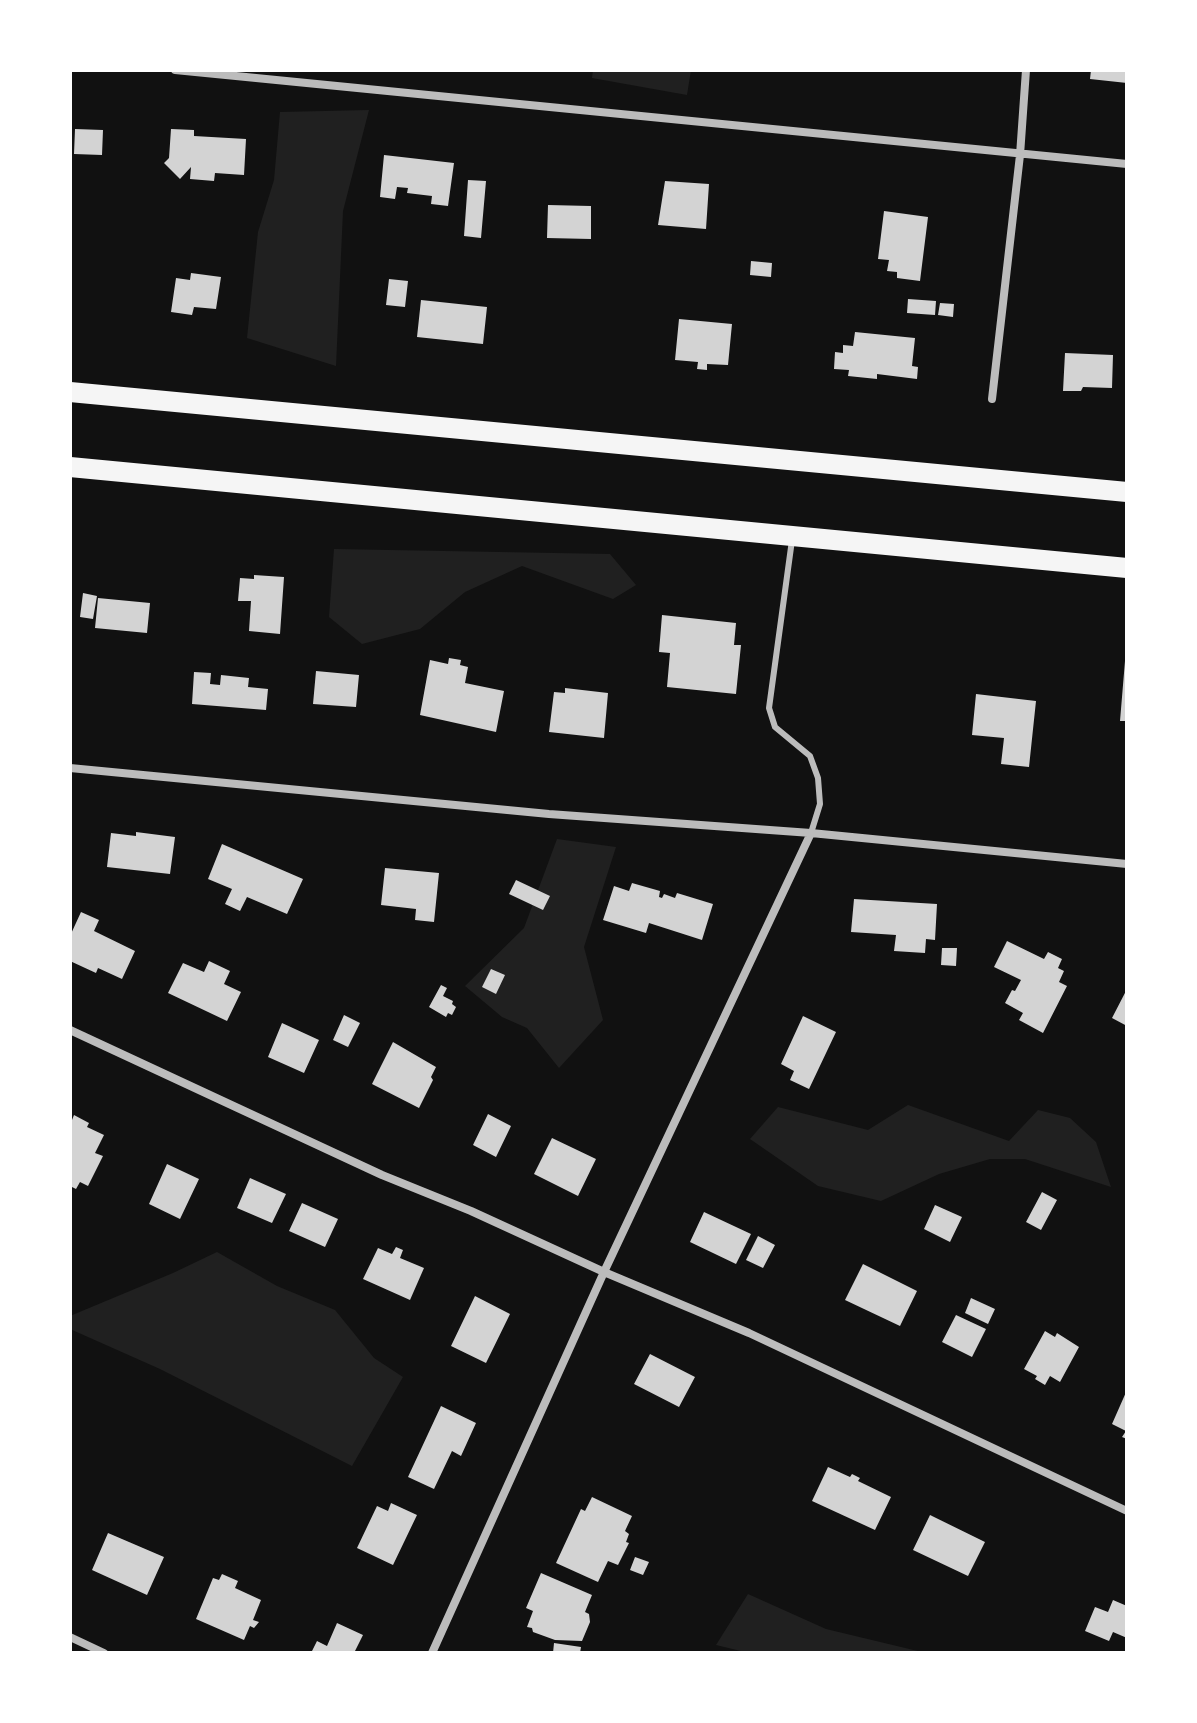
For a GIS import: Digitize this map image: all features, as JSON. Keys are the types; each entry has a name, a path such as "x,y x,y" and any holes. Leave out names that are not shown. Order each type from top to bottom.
{"highway":[{"path":"70,392 1127,492"},
{"path":"70,467 1127,568"}],"street":[{"path":"175,70 1127,164"},
{"path":"992,399 1020,155 1026,70"},
{"path":"70,768 549,814 811,833 1127,864"},
{"path":"432,1653 604,1272 811,833"},
{"path":"70,1030 382,1175 749,1333 1127,1511"},
{"path":"70,1637 104,1653"}],"lane":[{"path":"793,534 769,708 775,727 810,756 818,778 820,804 811,833"}],"shaded area":[{"path":"593,70 691,70 687,95 592,78"},
{"path":"369,110 343,211 336,366 247,338 258,232 274,180 280,112"},
{"path":"334,549 610,554 636,585 613,599 522,566 465,592 420,629 362,644 329,617"},
{"path":"557,839 616,847 584,947 603,1020 559,1068 527,1028 502,1017 465,986 524,928"},
{"path":"908,1105 1009,1141 1038,1110 1070,1118 1096,1142 1111,1187 1025,1159 990,1159 939,1174 881,1201 818,1186 750,1139 778,1107 868,1130"},
{"path":"217,1252 277,1286 335,1310 374,1358 403,1377 352,1466 160,1369 70,1329 70,1316"},
{"path":"748,1594 826,1629 926,1653 749,1653 716,1645"}],"building":[{"path":"1091,70 1127,70 1127,83 1090,79"},
{"path":"75,129 103,130 102,155 74,154"},
{"path":"171,129 194,130 194,136 246,139 244,175 215,173 214,181 190,179 191,167 180,179 164,163 169,158"},
{"path":"384,155 454,163 448,206 431,204 432,196 407,193 408,188 397,187 395,199 380,197"},
{"path":"468,180 486,181 481,238 464,236"},
{"path":"665,181 709,184 706,229 658,225"},
{"path":"548,205 591,206 591,239 547,238"},
{"path":"884,211 928,217 920,281 897,278 897,272 887,271 889,260 878,259"},
{"path":"751,261 772,263 771,277 750,275"},
{"path":"191,273 221,277 216,309 194,307 192,315 171,312 176,278 190,280"},
{"path":"389,279 408,281 405,307 386,305"},
{"path":"908,299 936,301 935,315 907,313"},
{"path":"421,300 487,307 483,344 417,337"},
{"path":"940,303 954,304 953,317 938,315"},
{"path":"679,319 732,324 728,365 707,364 707,370 697,369 698,362 675,360"},
{"path":"855,332 915,338 912,366 918,367 917,379 877,374 877,379 848,376 849,370 834,369 835,352 843,353 843,345 853,346"},
{"path":"1065,353 1113,355 1112,388 1083,387 1081,391 1063,391"},
{"path":"254,575 284,577 280,634 249,631 251,601 238,601 240,578 254,579"},
{"path":"83,593 97,596 93,619 80,617"},
{"path":"98,598 150,603 147,633 95,628"},
{"path":"662,615 736,623 734,645 741,645 736,694 667,687 670,653 659,652"},
{"path":"449,658 461,660 460,665 468,667 465,683 504,691 496,732 420,715 430,660 448,664"},
{"path":"1125,661 1127,721 1120,721"},
{"path":"316,671 359,675 356,707 313,704"},
{"path":"194,672 211,673 210,684 220,685 221,675 249,678 248,687 268,689 266,710 192,704"},
{"path":"565,688 608,693 604,738 549,732 554,692 565,693"},
{"path":"976,694 1036,701 1029,767 1001,764 1004,738 972,735"},
{"path":"136,832 175,837 170,874 107,867 111,833 136,836"},
{"path":"222,844 303,879 287,914 247,897 240,911 225,904 232,889 208,879"},
{"path":"385,868 439,873 434,922 415,920 416,909 381,905"},
{"path":"516,880 550,896 543,910 509,894"},
{"path":"632,883 660,891 659,897 662,898 664,894 675,898 677,893 713,904 702,940 649,923 646,933 603,920 614,886 629,891"},
{"path":"854,899 937,904 935,940 926,939 925,953 894,951 896,935 851,932"},
{"path":"81,912 99,920 94,931 135,951 122,979 98,968 96,973 70,961 70,936"},
{"path":"1007,941 1044,959 1048,952 1062,959 1058,968 1064,971 1059,982 1067,986 1043,1033 1019,1020 1023,1013 1005,1003 1021,980 994,967"},
{"path":"942,948 957,948 956,966 941,965"},
{"path":"209,961 230,971 224,984 241,992 227,1021 168,993 183,963 204,972"},
{"path":"491,969 505,975 496,994 482,987"},
{"path":"441,985 447,988 443,996 453,1001 456,1007 452,1015 448,1013 446,1017 429,1007"},
{"path":"1127,989 1127,1026 1112,1018"},
{"path":"344,1015 360,1023 348,1047 333,1040"},
{"path":"803,1016 836,1032 809,1089 790,1080 794,1071 781,1064"},
{"path":"282,1023 319,1040 304,1073 268,1057"},
{"path":"393,1042 436,1067 419,1108 372,1084"},
{"path":"488,1114 511,1126 496,1157 473,1145"},
{"path":"74,1115 89,1123 87,1127 104,1135 95,1153 103,1156 88,1186 80,1182 76,1189 70,1186 70,1119"},
{"path":"552,1138 596,1159 578,1196 534,1174"},
{"path":"167,1164 199,1179 180,1219 149,1204"},
{"path":"250,1178 286,1194 272,1223 237,1208"},
{"path":"1042,1192 1057,1200 1041,1230 1026,1222"},
{"path":"302,1203 338,1219 325,1247 289,1231"},
{"path":"935,1205 962,1217 950,1242 924,1229"},
{"path":"704,1212 751,1234 736,1264 690,1242"},
{"path":"758,1236 775,1245 763,1268 746,1260"},
{"path":"396,1247 403,1250 400,1258 424,1268 410,1300 363,1279 378,1248 392,1254"},
{"path":"863,1264 917,1291 900,1326 845,1300"},
{"path":"475,1296 510,1314 486,1363 451,1346"},
{"path":"971,1298 995,1309 988,1324 965,1313"},
{"path":"956,1315 986,1329 972,1357 942,1342"},
{"path":"1045,1331 1055,1337 1057,1333 1079,1347 1060,1382 1050,1376 1045,1385 1024,1369"},
{"path":"650,1354 695,1377 679,1407 634,1384"},
{"path":"1127,1390 1127,1439 1122,1437 1126,1431 1112,1424"},
{"path":"441,1406 476,1423 461,1456 452,1451 434,1489 408,1477"},
{"path":"828,1467 850,1477 852,1474 860,1478 858,1481 891,1497 875,1530 812,1501"},
{"path":"592,1497 632,1516 625,1531 629,1534 626,1542 629,1543 618,1565 608,1561 598,1582 556,1563 581,1509 585,1511"},
{"path":"391,1503 417,1515 393,1565 357,1548 377,1506 388,1511"},
{"path":"930,1515 985,1542 968,1576 913,1550"},
{"path":"108,1533 164,1557 147,1595 92,1570"},
{"path":"635,1557 649,1562 643,1575 630,1570"},
{"path":"541,1573 592,1595 585,1612 589,1614 590,1622 582,1641 555,1640 527,1627 533,1611 526,1608"},
{"path":"222,1574 238,1581 235,1588 261,1600 253,1620 259,1622 254,1628 250,1626 244,1640 196,1619 213,1578 219,1580"},
{"path":"1113,1600 1127,1606 1127,1638 1113,1632 1109,1641 1085,1631 1095,1607 1108,1612"},
{"path":"337,1623 363,1635 354,1653 311,1653 317,1641 327,1646"},
{"path":"554,1643 581,1647 580,1653 553,1653"}]}
